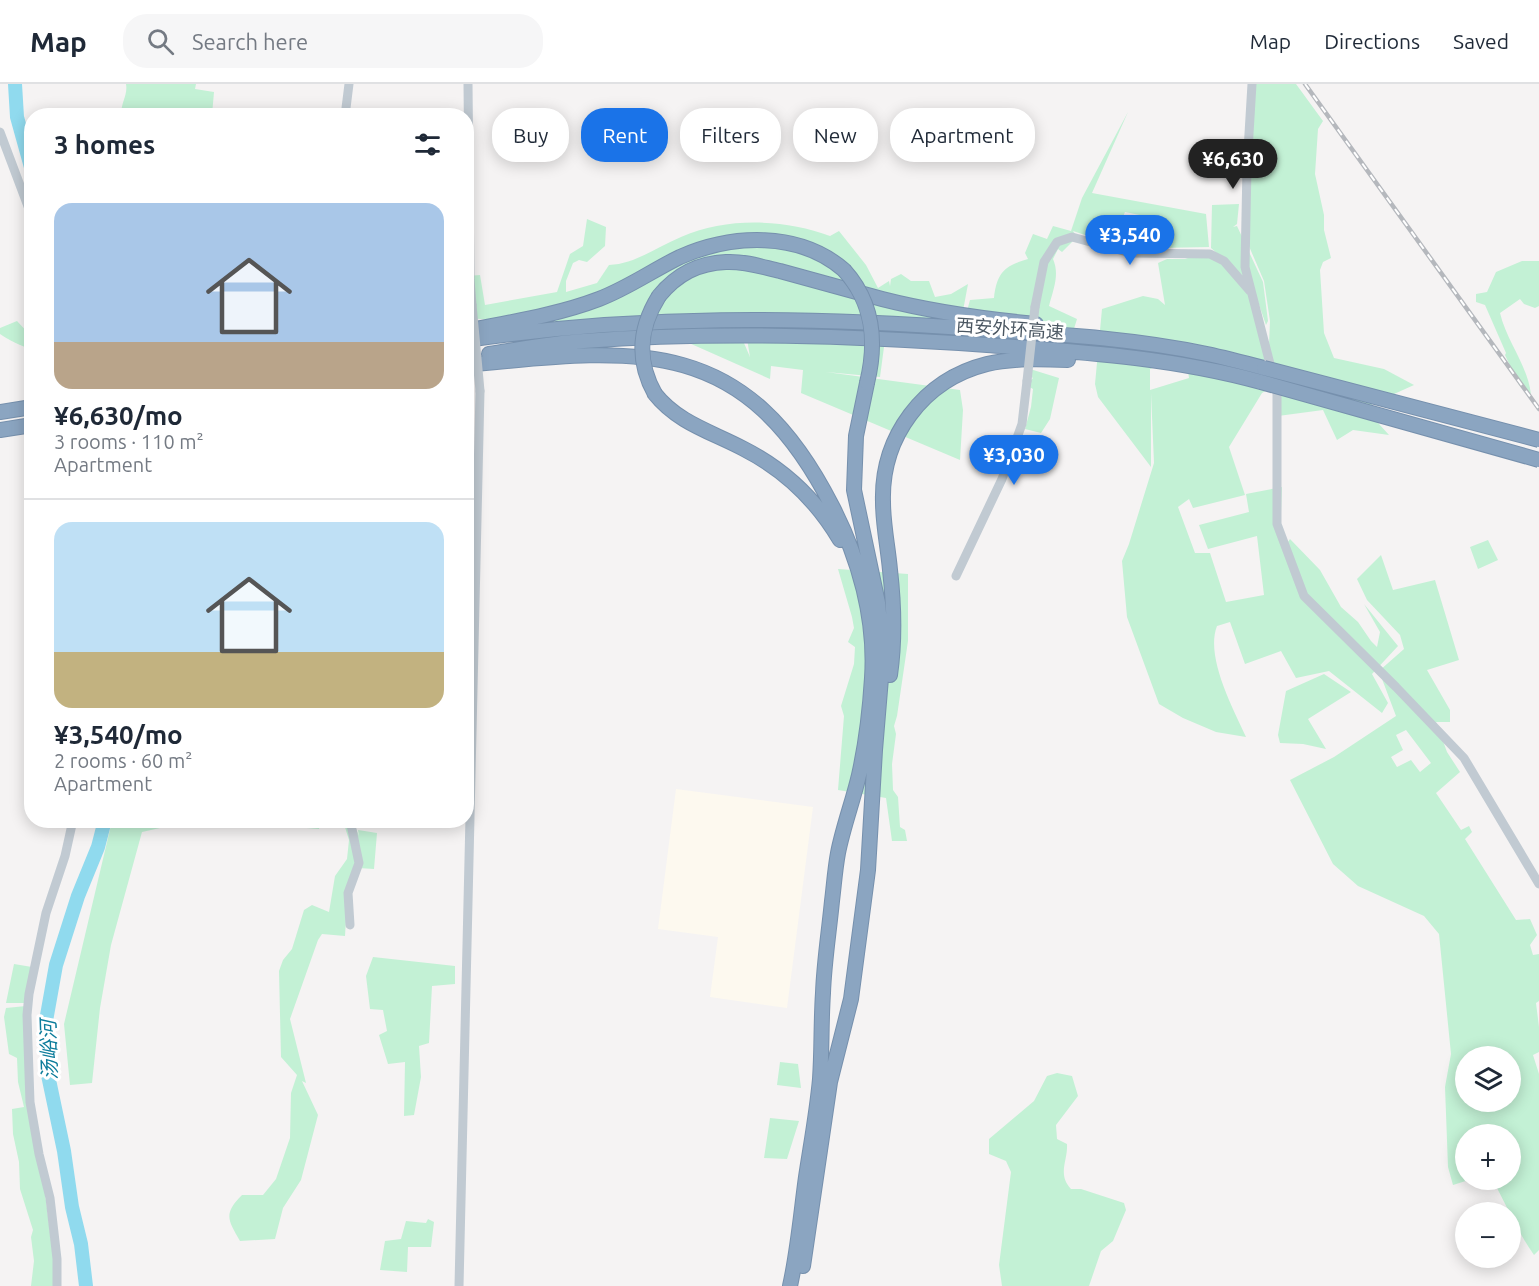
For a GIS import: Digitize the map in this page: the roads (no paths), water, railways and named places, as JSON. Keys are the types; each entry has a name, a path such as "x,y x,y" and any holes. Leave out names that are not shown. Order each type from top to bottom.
{"highway":[{"path":"474,330 549,314 597,300 688,254 727,243 750,240 790,243 824,256 844,270 860,290 871,321 872,356 856,436 854,477 856,505 875,587 882,636 882,675 868,870 851,999 830,1082 800,1286"},
{"path":"863,591 836,532 817,506 800,489 764,460 681,418 655,394 644,370 641,346 646,320 659,296 674,280 686,272 714,263 738,262 922,308 1117,334 1206,354"},
{"name":"西安外环高速","path":"474,339 632,322 734,320 889,322 1069,336 1206,354 1262,375 1539,460"},
{"name":"西安外环高速","path":"474,356 582,341 673,336 803,336 932,341 1121,355 1262,375 1539,440"},
{"path":"474,364 580,355 636,356 695,369 736,388 757,404 786,432 812,470 844,532 858,567 872,647 872,678 861,764 838,853 823,991 820,1080 790,1286"},
{"path":"875,750 893,648 893,603 882,501 884,478 887,459 894,441 913,411 930,393 951,378 974,368 998,362 1038,359 1075,360 1214,369"},
{"path":"5,411 24,408"},
{"path":"6,429 24,426"}],"street":[{"path":"346,108 349,84"},
{"path":"468,84 468,108"},
{"path":"1252,84 1247,167 1245,267 1277,391 1277,524 1304,596 1464,758 1539,884"},
{"path":"0,132 24,196"},
{"path":"956,576 1002,479 1022,424 1035,307 1044,262 1057,242 1072,237 1131,253 1210,254 1224,261 1252,293"},
{"path":"474,326 480,391 474,647"},
{"path":"57,1286 57,1259 50,1198 30,1102 27,1015 29,994 46,913 65,856 71,828"},
{"path":"350,925 348,893 359,863 352,828"},
{"path":"459,1286 470,828"}],"waterway":[{"name":"汤峪河","path":"15,84 17,117 24,142"},
{"name":"汤峪河","path":"86,1286 81,1244 48,1075 46,1021 56,965 103,828"}],"railway":[{"path":"1305,84 1539,409"}]}
